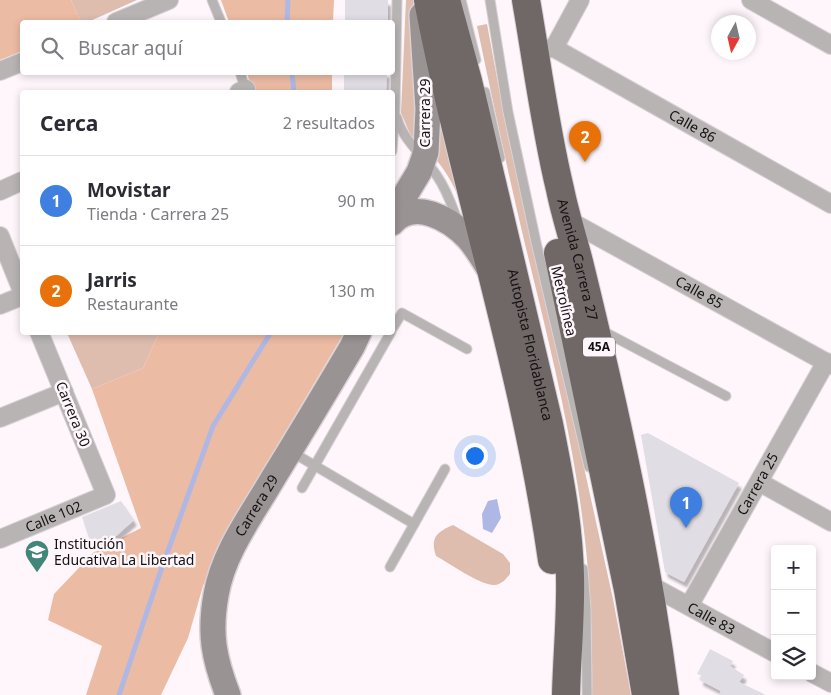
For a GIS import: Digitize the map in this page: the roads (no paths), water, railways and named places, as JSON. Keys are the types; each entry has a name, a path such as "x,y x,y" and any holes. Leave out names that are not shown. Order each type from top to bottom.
{"highway":[{"path":"428,0 438,50 493,276 542,497 566,661"},
{"name":"Autopista Floridablanca","path":"446,0 467,74 554,449 570,561 566,695"},
{"name":"45A","path":"507,0 628,590 646,695"},
{"name":"Avenida Carrera 27","path":"526,0 544,49 556,171 616,424 648,584 665,695"}],"street":[{"path":"121,20 170,0"},
{"name":"Carrera 29","path":"395,212 419,172 424,159 426,144 428,109 421,0"},
{"path":"544,49 580,0"},
{"path":"750,0 831,45"},
{"name":"Calle 86","path":"544,49 831,204"},
{"path":"0,71 20,63"},
{"path":"0,191 20,182"},
{"path":"395,220 404,213 413,211 442,218 467,238 493,276"},
{"name":"Calle 85","path":"568,220 829,364"},
{"path":"0,236 20,286"},
{"path":"0,306 20,297"},
{"name":"Carrera 30","path":"40,335 106,495"},
{"name":"Carrera 29","path":"228,695 214,654 213,637 216,596 220,578 235,542 358,335"},
{"name":"Carrera 25","path":"689,606 759,482 829,364"},
{"path":"0,418 64,392"},
{"path":"759,482 831,522"},
{"name":"Calle 102","path":"0,539 106,495"},
{"name":"Calle 83","path":"648,584 771,651"},
{"path":"816,675 831,683"}],"lane":[{"path":"212,0 220,20"},
{"path":"397,0 395,111 400,127 406,137 442,184 467,238"},
{"path":"461,0 479,72"},
{"name":"Metrolínea","path":"490,0 508,112 590,474"},
{"path":"241,75 244,90"},
{"path":"482,81 502,165"},
{"path":"395,324 402,313 467,349"},
{"path":"594,326 726,396"},
{"path":"302,488 389,335"},
{"path":"290,451 414,524"},
{"path":"390,567 445,469"},
{"path":"582,556 586,609 587,695"}],"water":[{"path":"497,499 501,518 492,533 483,529 482,514 488,501"}],"waterway":[{"path":"287,20 288,0"},
{"path":"292,75 294,90"},
{"path":"119,695 160,573 213,426 269,335"}],"place":[{"name":"Jarris","path":"585,162"},
{"name":"Movistar","path":"686,528"},
{"name":"Institución Educativa La Libertad","path":"37,573"}]}
